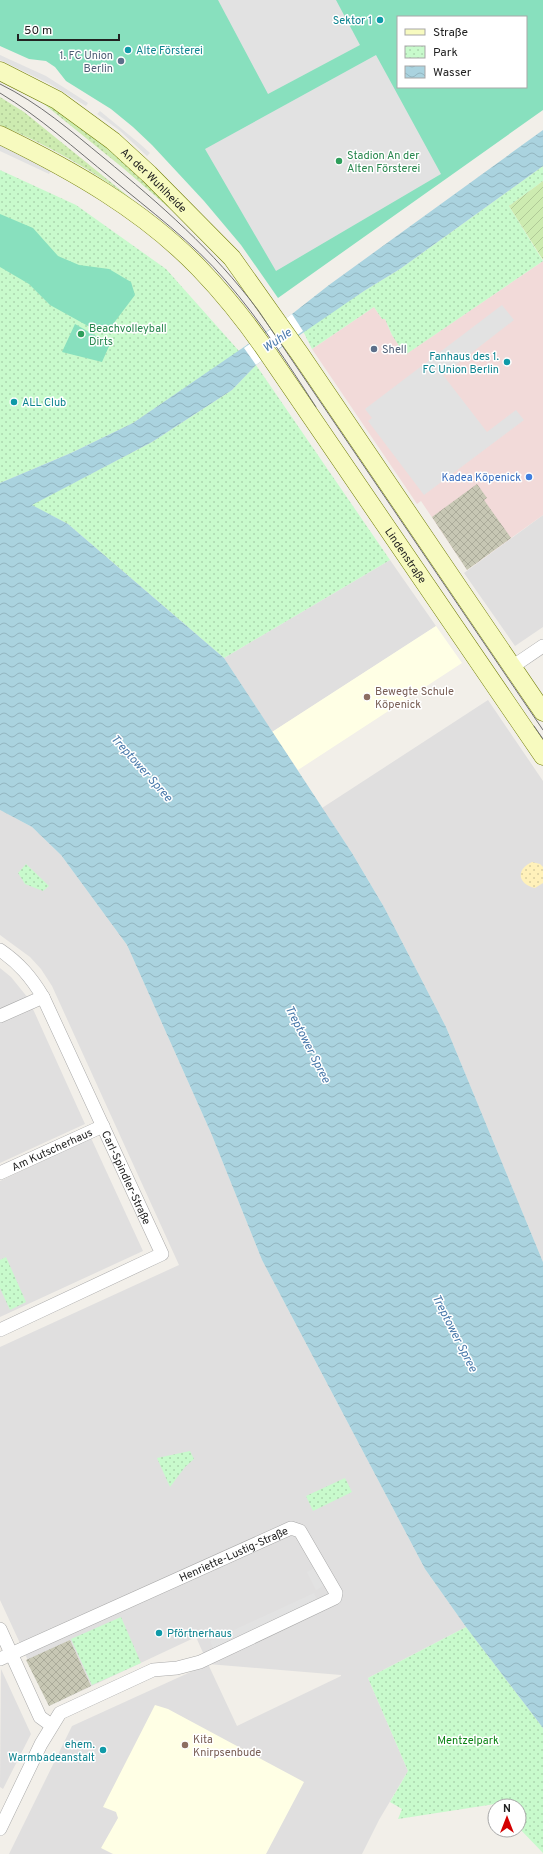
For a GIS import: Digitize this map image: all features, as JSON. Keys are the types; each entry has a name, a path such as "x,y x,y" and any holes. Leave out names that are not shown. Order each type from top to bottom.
{"main road":[{"name":"An der Wuhlheide","path":"0,71 38,89 85,119 113,141 141,166 232,258 290,340 512,667"},
{"name":"Lindenstraße","path":"0,135 75,174 123,204 166,238 198,267 221,292 258,338 543,756"},
{"path":"512,667 543,712"}],"street":[{"path":"512,667 543,646"},
{"name":"Carl-Spindler-Straße","path":"0,950 15,960 31,977 44,997 162,1254 0,1330"},
{"path":"0,1016 44,997"},
{"name":"Am Kutscherhaus","path":"0,1173 103,1126"},
{"name":"Henriette-Lustig-Straße","path":"6,1657 291,1528 300,1531 336,1594 335,1598 195,1664 153,1670 146,1673 60,1713 51,1725"},
{"path":"0,1629 6,1657 40,1717 51,1725 0,1829"}],"shaded area":[{"path":"218,0 336,0 360,45 268,94"},
{"path":"0,55 46,76 88,103 86,106 50,84 0,60"},
{"path":"376,55 441,174 276,271 205,149"},
{"path":"100,111 150,153 147,156 119,130 97,114"},
{"path":"0,143 52,169 49,174 0,151"},
{"path":"543,261 543,515 467,570 421,501 417,504 312,349 374,307 382,319 385,319 392,335 406,354"},
{"path":"502,305 514,320 443,375 487,432 516,410 524,420 424,495 368,421 372,418 365,409"},
{"path":"477,484 487,498 484,500 511,538 467,570 432,517"},
{"path":"543,515 543,627 515,646 464,573"},
{"path":"390,560 436,626 272,732 224,658"},
{"name":"Bewegte Schule Köpenick","path":"436,626 462,663 298,770 272,732"},
{"path":"488,700 543,781 543,1262 446,1027 384,907 352,853 322,808"},
{"path":"0,810 32,827 61,855 127,945 211,1133 262,1260 425,1569 466,1627 368,1678 408,1771 379,1820 362,1854 9,1854 72,1726 208,1664 196,1637 49,1706 0,1600 0,1347 179,1265 52,986 41,969 30,957 0,935","holes":["208,1664 341,1675 237,1726"]},
{"path":"0,968 11,977 28,998 85,1124 0,1163"},
{"path":"91,1138 143,1251 0,1317 0,1181"},
{"path":"316,1567 325,1585 316,1590 307,1572"},
{"path":"314,1593 318,1602 214,1650 210,1641"},
{"path":"70,1640 91,1686 49,1706 26,1660"},
{"path":"1,1669 31,1734 3,1789 0,1787"},
{"name":"Kita Knirpsenbude","path":"155,1705 168,1709 304,1782 266,1854 113,1854 101,1848 118,1818 116,1812 103,1807"}],"green space":[{"name":"Stadion An der Alten Försterei","path":"0,0 543,0 543,110 278,298 241,245 204,201 152,145 111,109 66,81 55,67 46,61 29,59 0,46"},
{"path":"0,78 45,101 131,163 232,270 189,225 123,168 44,104 0,81"},
{"path":"0,97 24,112 134,201 69,159 0,125"},
{"path":"543,166 543,181 509,206 543,261 405,355 392,335 385,319 382,319 374,307 312,349 303,331 400,269"},
{"path":"0,170 76,205 166,269 239,351 133,423 71,453 0,483"},
{"path":"543,181 543,260 509,206"},
{"path":"0,214 33,228 58,256 79,265 109,269 131,282 135,295 107,332 88,326 50,305 29,284 0,267"},
{"name":"Beachvolleyball Dirts","path":"75,324 110,344 102,362 62,352"},
{"path":"256,365 390,560 224,658 68,524 31,505 152,442 232,390"},
{"path":"26,864 49,886 43,891 25,884 18,873"},
{"path":"6,1257 26,1302 10,1310 0,1288 0,1260"},
{"path":"190,1451 194,1459 185,1467 170,1487 157,1458"},
{"path":"345,1478 352,1492 313,1511 306,1496"},
{"path":"121,1617 141,1663 92,1685 71,1639"},
{"name":"Mentzelpark","path":"466,1627 543,1728 543,1853 527,1836 527,1798 487,1798 487,1805 398,1819 402,1809 390,1802 408,1771 368,1678"}],"sand":[{"path":"532,862 540,864 543,867 543,883 535,888 525,883 521,876 523,868"}],"water":[{"path":"543,130 543,166 400,269 364,291 256,365 232,390 152,442 32,505 68,524 224,658 352,853 384,907 446,1027 543,1262 543,1728 466,1627 425,1569 262,1260 211,1133 127,945 61,855 32,827 0,810 0,483 71,453 133,423 292,314 329,285"}],"pier":[{"path":"292,314 303,331 256,365 244,348"}],"tram line":[{"path":"0,84 28,100 54,118 125,176 186,229 241,288 258,310 543,730"},
{"path":"0,93 29,112 57,134 171,227 200,253 226,281 250,311 273,342 316,407"},
{"path":"534,726 543,739"}],"place":[{"name":"Sektor 1","path":"380,20"},
{"name":"Alte Försterei","path":"128,50"},
{"name":"1. FC Union Berlin","path":"121,61"},
{"name":"Stadion An der Alten Försterei","path":"339,161"},
{"name":"Beachvolleyball Dirts","path":"81,334"},
{"name":"Shell","path":"374,349"},
{"name":"Fanhaus des 1. FC Union Berlin","path":"507,362"},
{"name":"ALL Club","path":"14,402"},
{"name":"Kadea Köpenick","path":"529,477"},
{"name":"Bewegte Schule Köpenick","path":"367,697"},
{"name":"Pförtnerhaus","path":"159,1633"},
{"name":"Kita Knirpsenbude","path":"185,1745"},
{"name":"ehem. Warmbadeanstalt","path":"103,1750"}],"water label":[{"name":"Wuhle","path":"277,340"},
{"name":"Treptower Spree","path":"142,768"},
{"name":"Treptower Spree","path":"308,1044"},
{"name":"Treptower Spree","path":"455,1333"}]}
